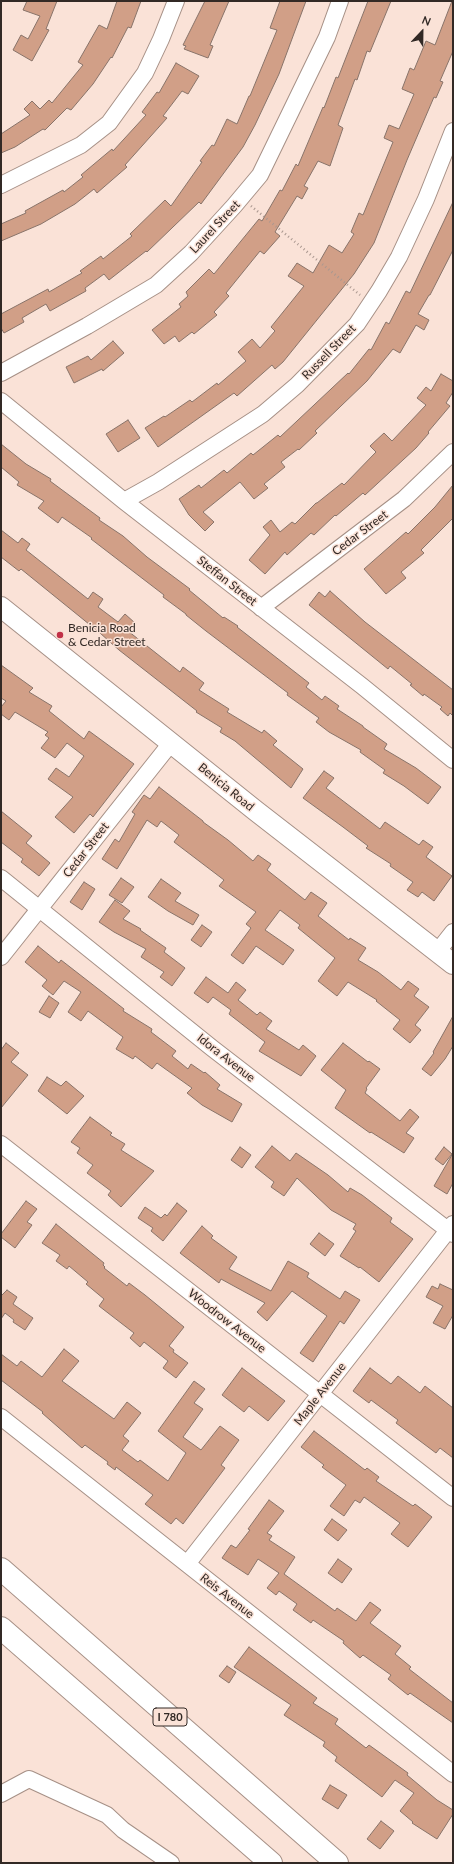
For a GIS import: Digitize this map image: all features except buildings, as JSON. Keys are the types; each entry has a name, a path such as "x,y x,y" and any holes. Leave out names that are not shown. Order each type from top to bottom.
{"highway":[{"name":"I 780","path":"2,1570 337,1863"},
{"path":"1,1628 271,1863"}],"main road":[{"name":"Benicia Road","path":"1,607 256,811 446,957"}],"street":[{"path":"1,185 81,145 109,124 145,73 161,39 176,1"},
{"name":"Laurel Street","path":"1,373 87,326 156,285 191,253 260,175 327,37 340,1"},
{"name":"Russell Street","path":"124,501 158,482 263,414 298,385 357,324 399,257 426,199 453,131"},
{"name":"Steffan Street","path":"1,401 124,501 362,686 453,760"},
{"name":"Cedar Street","path":"261,608 404,499 453,452"},
{"name":"Cedar Street","path":"1,957 171,743"},
{"name":"Idora Avenue","path":"1,878 212,1048 451,1230"},
{"path":"446,957 453,932"},
{"name":"Woodrow Avenue","path":"1,1144 453,1498"},
{"name":"Maple Avenue","path":"187,1564 320,1393 451,1230"},
{"name":"Reis Avenue","path":"1,1417 453,1774"},
{"path":"1,1794 13,1786 29,1779 107,1816 122,1830 171,1863"}],"path":[{"path":"241,198 370,304"}],"place":[{"name":"Benicia Road & Cedar Street","path":"60,635"}]}
